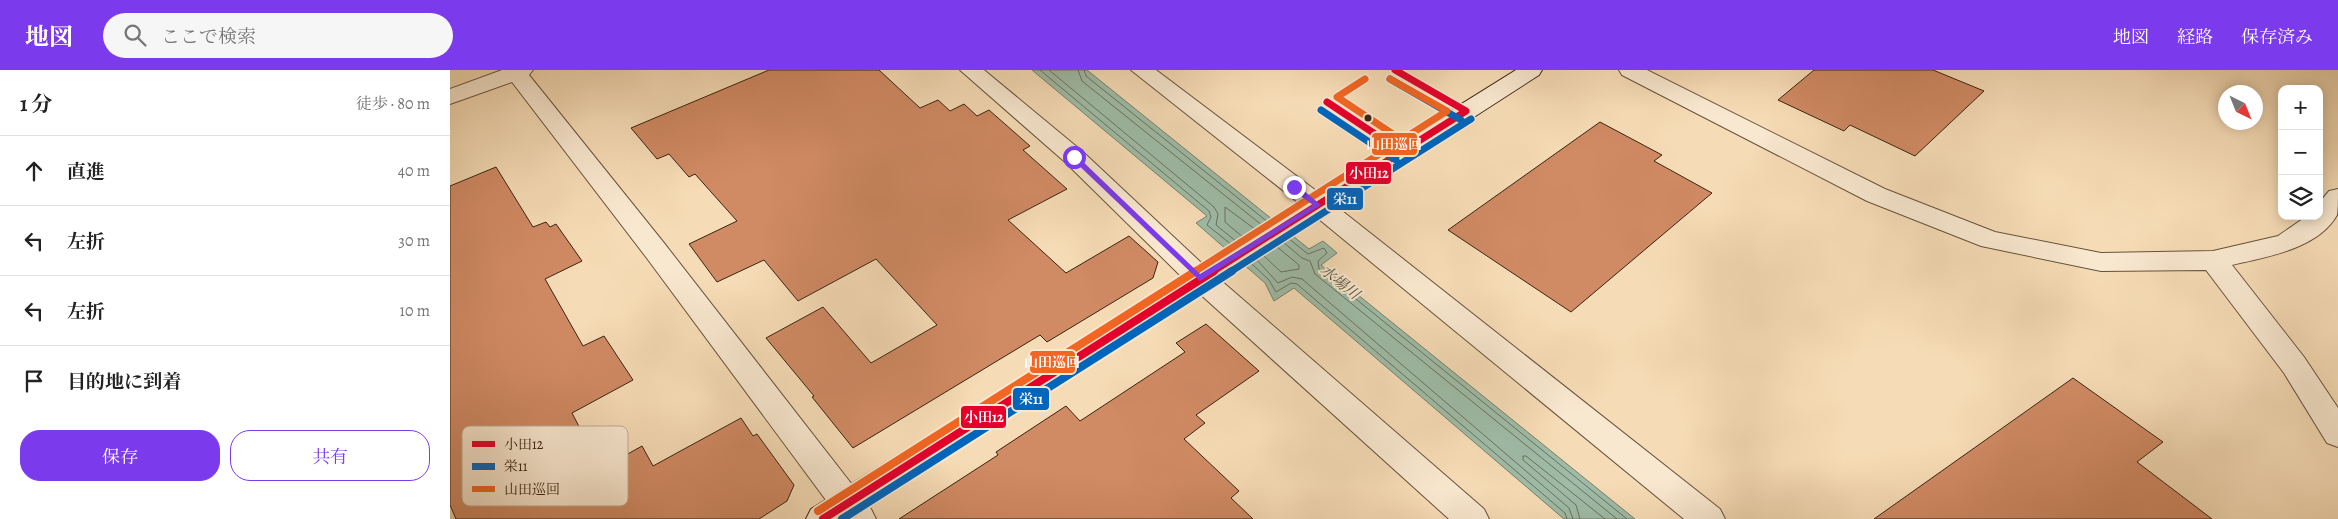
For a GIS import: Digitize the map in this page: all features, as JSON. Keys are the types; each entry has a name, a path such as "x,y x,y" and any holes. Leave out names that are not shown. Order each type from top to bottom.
{"street":[{"path":"971,70 1208,273 1472,519"},
{"path":"1142,70 1309,210 1708,519"},
{"path":"823,519 854,511 1208,273 1531,70"},
{"path":"1630,70 1876,195 1990,240 2101,262 2213,260 2286,243 2318,221 2338,197"},
{"path":"450,97 517,71 854,511"},
{"path":"2213,260 2294,365 2338,434"}],"water":[{"name":"水場川","path":"1032,70 1087,70 1309,249 1323,241 1337,253 1321,265 1635,519 1564,519 1294,288 1274,301 1265,283 1196,223 1207,216"}],"building":[{"path":"769,70 879,70 920,108 938,100 950,111 964,104 977,116 989,110 1030,146 1023,150 1067,189 1008,220 1066,273 1129,236 1158,262 1153,278 1047,342 1040,335 853,448 812,397 814,396 766,338 823,307 871,363 937,325 876,259 798,301 764,260 717,282 689,244 737,221 695,174 689,177 669,154 657,159 631,128"},
{"path":"1814,70 1933,70 1984,91 1915,156 1850,125 1844,131 1778,100"},
{"path":"1600,122 1662,155 1654,161 1712,193 1571,312 1448,230"},
{"path":"496,167 533,227 546,222 550,227 556,224 582,261 545,279 583,346 604,336 633,380 572,413 579,426 462,426 462,506 628,506 628,454 642,446 653,466 741,418 753,436 757,434 794,485 787,501 759,519 456,519 450,505 450,186"},
{"path":"1206,324 1259,371 1196,415 1205,423 1184,439 1239,491 1231,498 1253,519 899,519 998,455 996,452 1066,406 1080,421 1185,352 1176,343"},
{"path":"2073,378 2163,442 2137,462 2212,519 1874,519"}],"transit line":[{"name":"小田12","path":"1395,70 1466,111"},
{"name":"山田巡回","path":"1365,79 1337,97 1408,144"},
{"name":"栄11","path":"1390,79 1461,120"},
{"name":"山田巡回","path":"818,511 1447,111 1390,79"},
{"name":"小田12","path":"1327,102 1402,152"},
{"name":"栄11","path":"1321,110 1396,160"},
{"name":"小田12","path":"823,519 1466,111"},
{"name":"栄11","path":"842,519 1471,119"}],"route":[{"path":"1074,157 1200,278 1318,205 1294,187"}]}
